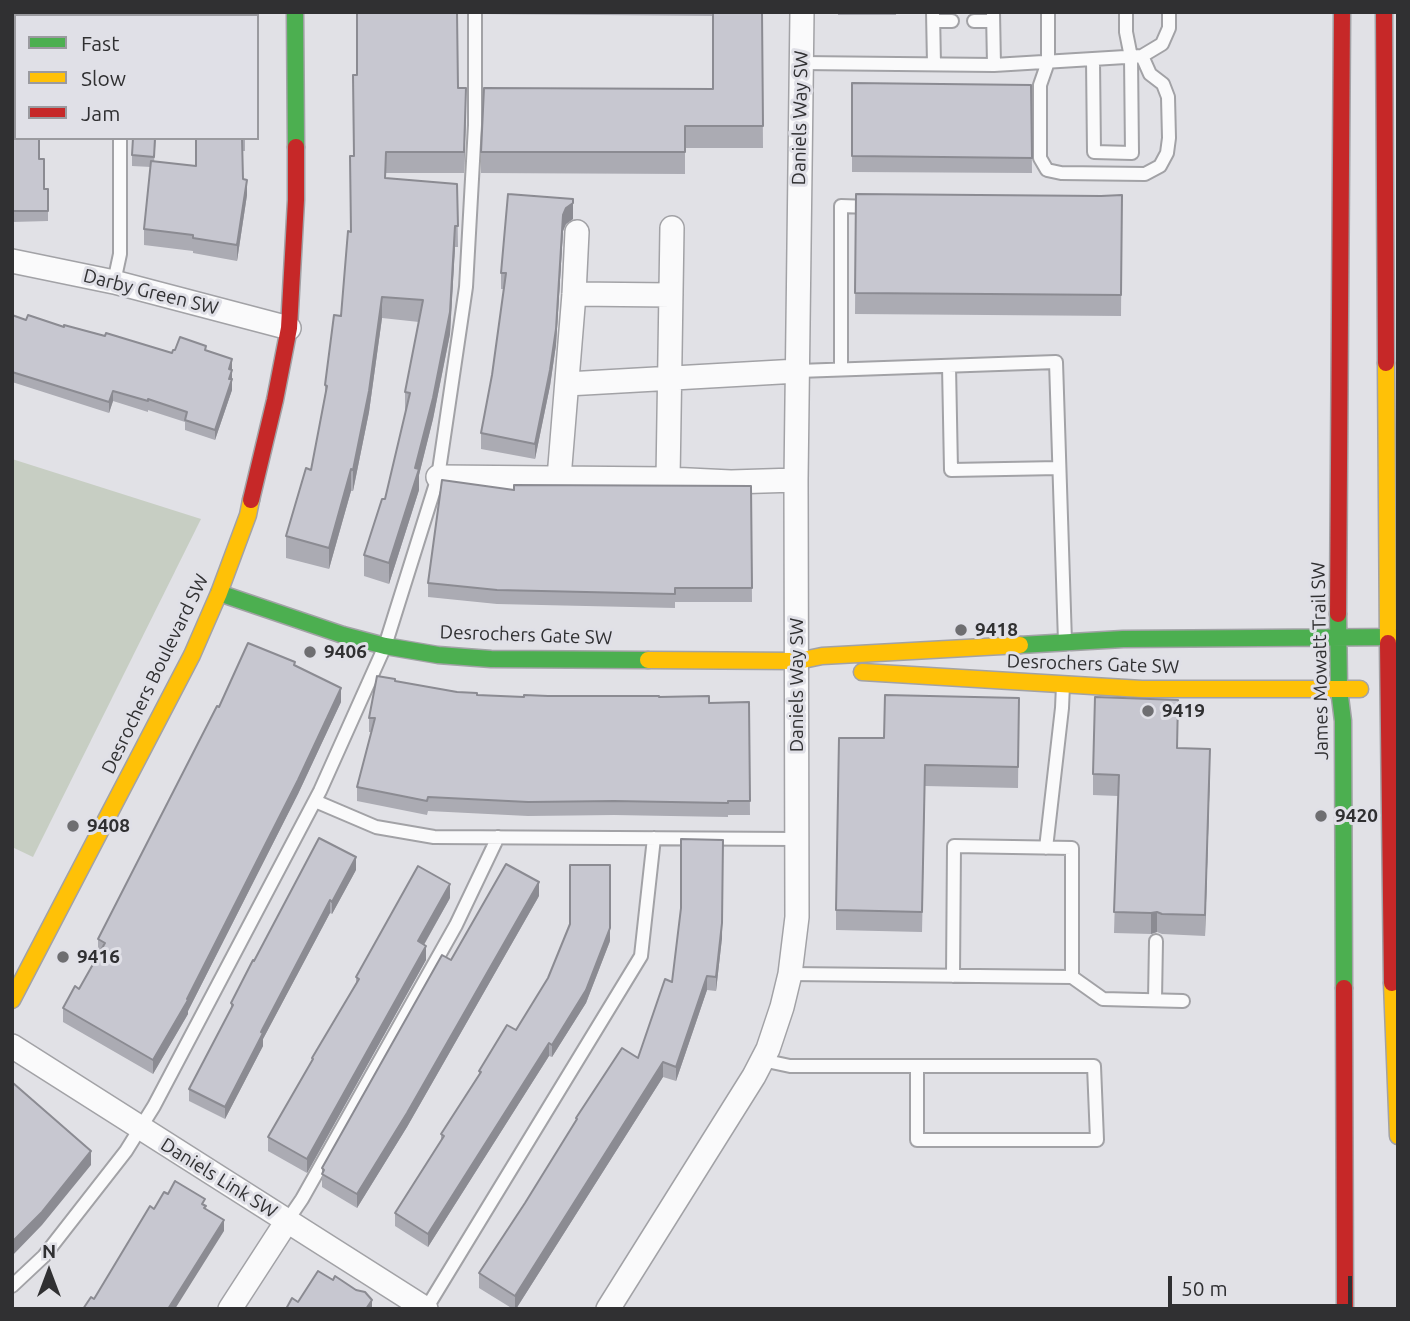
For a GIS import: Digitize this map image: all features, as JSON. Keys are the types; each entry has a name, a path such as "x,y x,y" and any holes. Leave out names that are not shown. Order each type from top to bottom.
{"street":[{"name":"Desrochers Boulevard SW","path":"12,1000 179,679 219,593 248,515 289,328 295,214 295,12"},
{"name":"Daniels Way SW","path":"608,1309 739,1103 762,1060 778,1018 790,974 797,917 796,480 802,12"},
{"name":"James Mowatt Trail SW","path":"1342,12 1338,638 1339,689 1343,720 1345,1309"},
{"path":"1384,12 1392,316 1392,1016 1398,1136"},
{"path":"668,479 672,228"},
{"path":"559,478 577,232"},
{"name":"Darby Green SW","path":"12,261 114,282 289,328"},
{"path":"574,294 671,295"},
{"path":"567,384 798,371"},
{"path":"438,477 732,482 796,480"},
{"name":"Desrochers Gate SW","path":"219,593 343,635 385,646 491,659 798,662 822,656 1123,639 1393,637"},
{"name":"Desrochers Gate SW","path":"798,662 842,671 1142,689 1393,689"},
{"name":"Daniels Link SW","path":"12,1046 426,1309"},
{"path":"230,1309 287,1221"}],"lane":[{"path":"12,1286 44,1256 126,1151 154,1106 315,801 385,646 438,477 466,287 475,125 475,12"},
{"path":"1048,12 1048,62 1040,85 1040,158 1047,170 1061,173 1145,174 1160,166 1167,153 1168,97 1163,84 1150,74 1136,57 1126,32 1126,12"},
{"path":"801,63 994,65 1136,57 1162,44 1169,28 1169,12"},
{"path":"934,64 934,17 952,21"},
{"path":"974,21 993,17 994,65"},
{"path":"1093,60 1094,152 1132,153 1136,57"},
{"path":"114,282 120,254 120,140"},
{"path":"841,369 841,206 882,207"},
{"path":"798,371 1056,362 1065,642"},
{"path":"949,366 951,470 1059,468"},
{"path":"1046,848 1063,685"},
{"path":"315,801 376,827 434,837 796,839"},
{"path":"287,1221 309,1187 456,925 498,837"},
{"path":"426,1309 641,956 654,838"},
{"path":"953,976 954,846 1072,848 1072,977"},
{"path":"1155,1000 1156,941"},
{"path":"790,974 1072,977 1103,999 1183,1001"},
{"path":"762,1060 790,1066 917,1066 1094,1066 1097,1140 917,1140 917,1066"}],"shaded area":[{"path":"12,459 201,519 33,857 12,847"}],"building":[{"path":"12,12 41,12 14,14 14,140 39,140 39,159 44,159 44,189 48,189 48,211 12,211"},
{"path":"195,12 242,12 242,14"},
{"path":"357,12 457,12 458,88 466,88 464,152 386,152 385,178 457,184 458,226 455,226 450,312 433,398 415,468 419,469 389,563 364,555 382,499 385,499 410,393 405,392 423,300 382,297 369,391 353,470 351,469 329,548 286,536 306,468 311,470 327,386 334,315 341,316 348,231 351,232 350,156 354,156 353,75 357,75"},
{"path":"713,12 762,12 763,126 685,126 685,152 481,152 484,88 713,89"},
{"path":"852,83 1031,85 1032,158 852,156"},
{"path":"133,140 155,140 154,157 132,155"},
{"path":"196,140 242,140 243,179 247,180 237,245 193,238 193,235 144,229 151,161 196,166"},
{"path":"508,194 573,199 573,203 566,208 563,215 556,329 535,444 481,433 506,273 501,273"},
{"path":"856,194 1122,195 1121,295 855,293"},
{"path":"12,315 26,320 28,315 64,327 105,336 106,333 172,353 180,337 206,346 205,350 232,359 229,379 232,379 215,430 185,420 187,412 148,399 113,391 109,402 12,372"},
{"path":"442,480 514,490 514,485 751,486 752,588 675,588 675,594 497,590 428,583"},
{"path":"248,643 295,662 294,665 341,688 188,1000 153,1060 63,1008 75,986 79,989 105,943 98,939 217,706 219,707"},
{"path":"377,676 477,695 709,696 709,703 749,702 750,801 528,802 428,797 427,801 357,787 375,718 369,718"},
{"path":"885,695 1019,698 1018,767 925,765 922,912 836,910 839,738 884,738"},
{"path":"1095,697 1178,700 1177,748 1210,749 1205,915 1114,912 1119,775 1093,774"},
{"path":"319,838 356,857 332,902 330,900 225,1107 189,1089 253,960"},
{"path":"681,839 723,840 722,923 716,977 707,976 676,1067 663,1062 515,1296 479,1273 622,1048 638,1058 665,979 672,982 681,908"},
{"path":"506,864 539,882 407,1113 357,1194 322,1174 322,1168 442,955 451,960"},
{"path":"570,865 610,865 610,928 586,990 552,1045 549,1043 428,1234 395,1213 444,1136 441,1134 481,1072 479,1071 507,1025 516,1030 548,978 570,924"},
{"path":"418,866 450,884 418,941 426,946 307,1159 268,1137 359,979 356,977"},
{"path":"13,1083 91,1151 42,1212 12,1242"},
{"path":"175,1181 205,1199 202,1204 206,1206 204,1208 224,1220 168,1309 83,1309 91,1297 94,1299 150,1206 154,1209 164,1192 168,1194"},
{"path":"318,1271 333,1280 335,1276 356,1290 365,1292 372,1300 366,1309 286,1309 292,1298 298,1302"}],"traffic: fast":[{"path":"295,12 296,147"},
{"path":"219,593 343,635 385,646 438,655 491,659 648,660"},
{"path":"1338,614 1339,689 1343,721 1344,988"},
{"path":"1020,645 1123,639 1398,637"}],"traffic: slow":[{"path":"1386,363 1388,643"},
{"path":"12,1000 192,655 219,593 251,500"},
{"path":"648,660 798,661 822,656 1020,645"},
{"path":"862,672 1142,689 1360,689"},
{"path":"1392,983 1398,1136"}],"traffic: jam":[{"path":"1338,614 1342,12"},
{"path":"1384,12 1386,363"},
{"path":"251,500 289,328 296,147"},
{"path":"1388,643 1392,983"},
{"path":"1344,988 1345,1309"}],"place":[{"name":"9418","path":"961,630"},
{"name":"9406","path":"310,652"},
{"name":"9419","path":"1148,711"},
{"name":"9420","path":"1321,816"},
{"name":"9408","path":"73,826"},
{"name":"9416","path":"63,957"}]}
